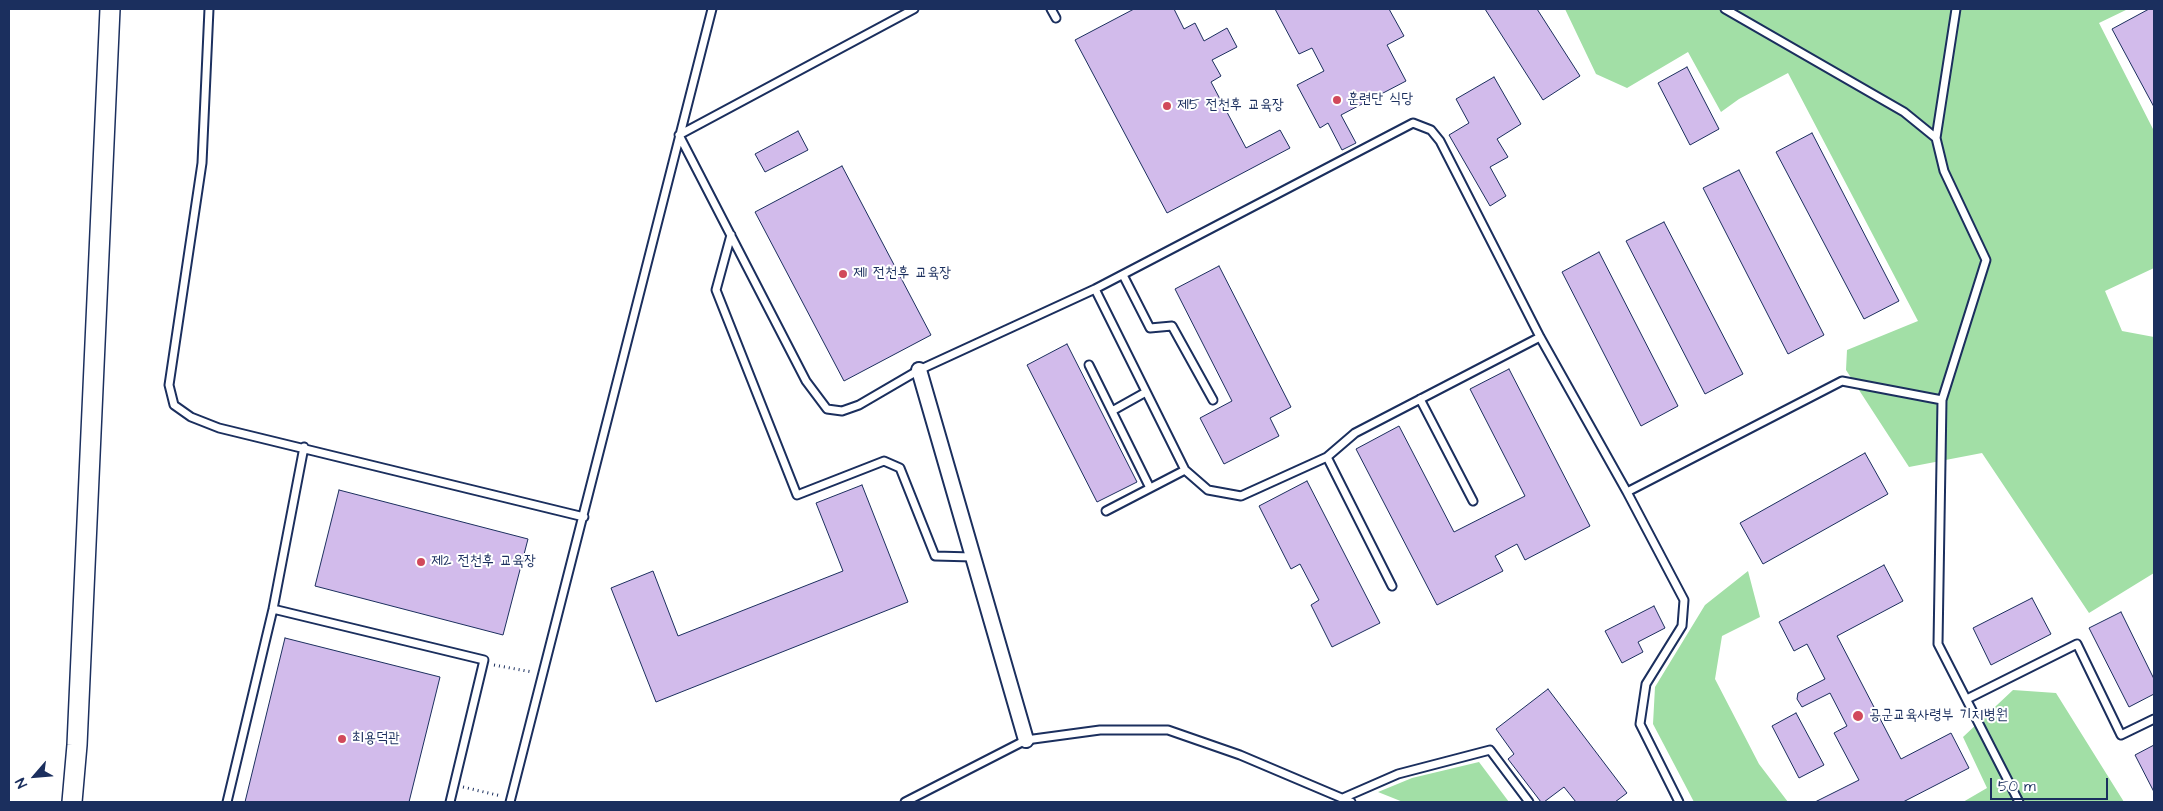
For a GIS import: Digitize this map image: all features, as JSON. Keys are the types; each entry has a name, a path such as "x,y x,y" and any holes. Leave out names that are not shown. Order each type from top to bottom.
{"main road":[{"path":"72,802 77,745 110,9"}],"street":[{"path":"919,370 1026,740"}],"lane":[{"path":"209,9 202,163 169,385 174,405 191,417 219,428 304,447 584,517"},
{"path":"511,800 712,9"},
{"path":"679,135 914,9"},
{"path":"1051,9 1056,18"},
{"path":"1725,9 1904,112 1936,138"},
{"path":"1956,9 1936,138 1944,171 1986,260 1942,400 1938,644 2019,802"},
{"path":"679,135 806,381 827,409 842,411 859,405 919,370 1096,289 1413,123 1431,130 1440,140 1540,337 1627,492 1684,600 1682,626 1646,684 1640,724 1679,802"},
{"path":"731,235 716,290 797,495 884,462 900,468 935,556 973,557"},
{"path":"1123,275 1150,328 1172,326 1213,400"},
{"path":"1096,289 1185,470 1208,490 1241,496 1326,457 1355,433 1540,337"},
{"path":"1089,364 1150,488"},
{"path":"1627,492 1842,381 1942,400"},
{"path":"1112,411 1146,392"},
{"path":"1420,399 1473,501"},
{"path":"227,802 272,608 304,447"},
{"path":"1326,457 1392,586"},
{"path":"1106,511 1185,470"},
{"path":"272,608 484,660 450,802"},
{"path":"1967,699 2077,644 2121,735 2154,719"},
{"path":"904,802 1026,740 1100,730 1168,730 1240,755 1351,802"},
{"path":"1343,798 1398,774 1490,750 1529,802"}],"path":[{"path":"484,664 542,674"},
{"path":"454,785 511,800"}],"green space":[{"path":"1565,9 2128,9 2099,23 2154,131 2154,268 2105,291 2122,331 2154,337 2154,573 2089,613 1982,453 1909,467 1846,370 1847,350 1918,321 1788,73 1739,99 1721,112 1688,52 1627,88 1596,74"},
{"path":"1748,571 1760,617 1722,636 1715,679 1759,764 1788,802 1694,802 1653,724 1655,687 1705,605"},
{"path":"2013,690 2056,693 2124,802 1963,802 1987,788 1963,737"},
{"path":"1479,762 1509,802 1403,802 1378,792 1412,778"}],"building":[{"name":"제5 전천후 교육장","path":"1134,9 1174,9 1184,29 1195,23 1204,41 1227,28 1237,47 1212,60 1221,76 1211,82 1246,148 1280,130 1290,148 1167,213 1075,40"},
{"path":"1275,9 1389,9 1404,36 1387,45 1406,81 1341,115 1356,143 1342,150 1328,123 1320,128 1297,85 1324,71 1312,48 1299,54"},
{"path":"1485,9 1537,9 1580,76 1543,100"},
{"path":"2149,9 2154,9 2154,107 2112,29"},
{"path":"1687,67 1719,129 1690,145 1658,83"},
{"path":"1494,77 1521,124 1497,139 1508,157 1490,167 1506,196 1490,206 1449,135 1469,123 1456,99"},
{"path":"798,131 808,150 765,172 755,154"},
{"path":"1812,133 1899,301 1864,319 1776,152"},
{"name":"제1 전천후 교육장","path":"842,166 931,335 844,381 755,212"},
{"path":"1739,170 1824,335 1788,354 1703,188"},
{"path":"1664,222 1743,374 1705,394 1626,241"},
{"path":"1599,252 1678,406 1641,426 1562,272"},
{"path":"1219,266 1291,407 1270,418 1279,436 1224,464 1200,418 1232,401 1175,289"},
{"path":"1067,344 1137,482 1097,502 1027,365"},
{"path":"1509,369 1590,526 1525,560 1517,544 1495,556 1503,571 1437,605 1356,449 1399,426 1454,532 1525,496 1470,389"},
{"path":"1865,453 1888,494 1763,564 1740,523"},
{"path":"1307,481 1380,623 1332,647 1311,605 1319,600 1300,564 1291,569 1259,506"},
{"path":"862,485 908,602 656,702 611,588 653,571 678,636 843,571 816,503"},
{"name":"제2 전천후 교육장","path":"339,490 528,539 503,635 315,586"},
{"path":"1884,565 1903,601 1837,636 1901,759 1951,733 1969,768 1903,802 1815,802 1859,780 1834,733 1847,726 1830,693 1802,707 1797,699 1798,693 1825,679 1807,644 1794,651 1779,622"},
{"path":"2032,598 2051,634 1991,665 1973,628"},
{"path":"1654,606 1665,628 1638,642 1643,652 1622,663 1605,631"},
{"path":"2121,612 2154,679 2154,694 2129,707 2089,628"},
{"name":"최용덕관","path":"285,638 440,677 409,802 245,802"},
{"path":"1548,689 1627,793 1615,802 1576,802 1564,787 1544,802 1541,802 1508,759 1514,754 1496,729"},
{"path":"1796,713 1824,765 1799,778 1772,726"},
{"path":"2154,745 2154,792 2135,755"}],"place":[{"name":"훈련단 식당","path":"1337,100"},
{"name":"제5 전천후 교육장","path":"1167,106"},
{"name":"제1 전천후 교육장","path":"843,274"},
{"name":"제2 전천후 교육장","path":"421,562"},
{"name":"공군교육사령부 기지병원","path":"1858,716"},
{"name":"최용덕관","path":"342,739"}]}
